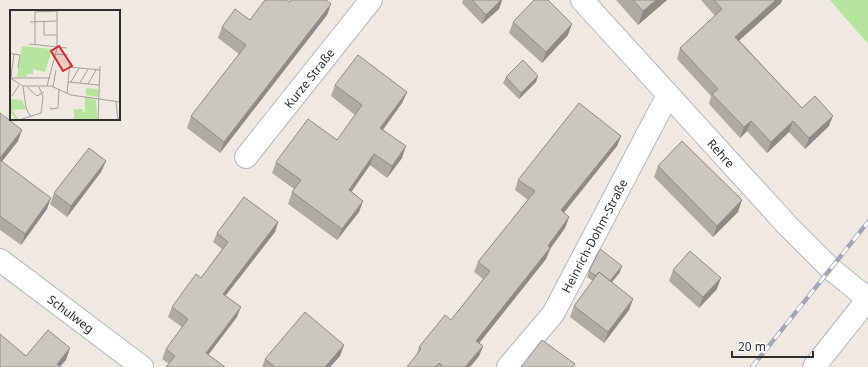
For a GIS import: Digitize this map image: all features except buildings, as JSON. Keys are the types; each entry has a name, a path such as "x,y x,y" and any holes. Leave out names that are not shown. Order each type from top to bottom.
{"street":[{"name":"Kurze Straße","path":"246,157 371,0"},
{"name":"Rehre","path":"582,0 668,95 831,269 868,299"},
{"name":"Heinrich-Dohm-Straße","path":"508,367 553,314 668,95"},
{"name":"Schulweg","path":"1,263 142,367"},
{"path":"814,367 868,299"}],"green space":[{"path":"830,0 868,0 868,44"}],"railway":[{"path":"752,367 868,222"}]}
